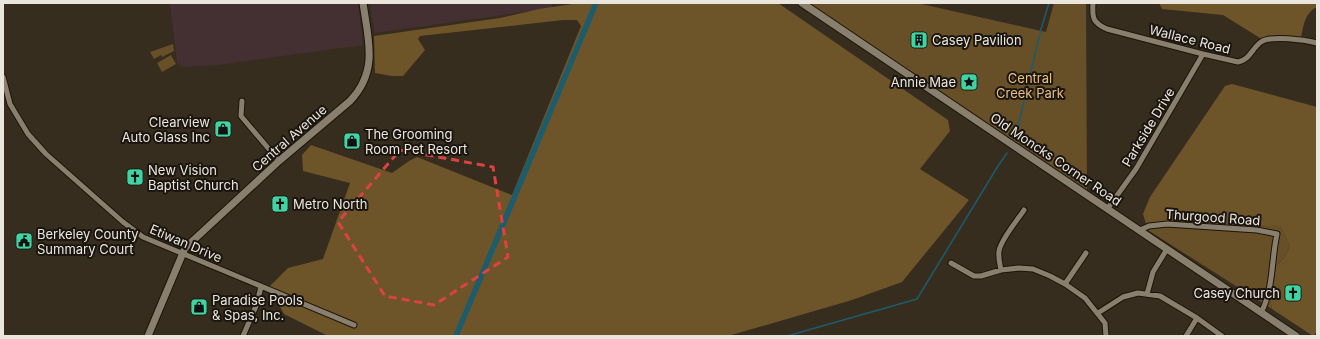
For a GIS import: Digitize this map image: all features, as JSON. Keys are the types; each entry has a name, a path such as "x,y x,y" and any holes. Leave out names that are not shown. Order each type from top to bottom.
{"street":[{"name":"Central Avenue","path":"148,336 185,248 279,162 351,100 360,90 369,63 369,47 363,3"},
{"name":"Old Moncks Corner Road","path":"802,3 1296,336"},
{"name":"Wallace Road","path":"1093,3 1094,19 1098,25 1113,31 1238,62 1247,58 1260,42 1267,39 1288,39 1317,43"},
{"name":"Parkside Drive","path":"1108,208 1136,169 1204,54"},
{"name":"Etiwan Drive","path":"3,77 8,99 28,134 46,154 123,222 143,237 354,325"},
{"path":"242,101 241,116 279,162"},
{"path":"1001,270 999,250 1024,210"},
{"name":"Thurgood Road","path":"1140,230 1149,226 1166,224 1257,230 1277,234 1271,287 1267,301 1261,313"},
{"path":"1147,294 1153,272 1167,249"},
{"path":"1065,284 1086,253"},
{"path":"951,263 974,276 981,276 1001,270 1019,268 1033,269 1050,276 1065,284 1085,298 1105,323 1106,336"},
{"path":"243,336 256,306 261,287"},
{"path":"1098,313 1124,297 1138,293 1160,296 1197,318 1222,336"},
{"path":"1186,336 1197,318"}],"highlighted area":[{"path":"400,150 493,167 508,257 434,305 385,296 338,222"}],"shaded area":[{"path":"170,3 358,3 363,45 218,65 182,67 177,63"},
{"path":"370,3 552,3 552,8 374,33"},
{"path":"579,3 778,3 948,120 950,131 920,169 969,200 902,282 852,300 728,336 328,336 284,314 269,287 288,268 323,259 350,183 303,171 302,155 311,145 392,173 417,157 512,195 581,26 577,20 563,20 420,36 418,39 425,50 403,76 375,73 374,36 500,18 539,9"},
{"path":"1159,3 1317,3 1317,7 1307,16 1301,38 1260,38 1223,15 1162,9"},
{"path":"1232,84 1317,107 1317,332 1313,336 1272,309 1270,299 1276,266 1285,257 1290,246 1280,226 1146,224 1143,214 1150,197 1225,86"}],"green space":[{"name":"Central Creek Park","path":"807,3 917,3 1046,32 1054,3 1086,3 1087,191"},
{"path":"173,44 174,51 162,57 161,55 154,59 150,52"},
{"path":"171,55 176,64 162,72 157,63"},
{"path":"1146,224 1280,226 1290,246 1285,257 1276,266 1270,299 1272,309 1143,227"}],"waterway":[{"path":"456,336 596,3"},
{"path":"1015,139 1041,29 1049,3"},
{"path":"787,336 917,299 1007,153"}],"place":[{"name":"Casey Pavilion","path":"919,40"},
{"name":"Annie Mae","path":"969,82"},
{"name":"Clearview Auto Glass Inc","path":"223,129"},
{"name":"The Grooming Room Pet Resort","path":"352,141"},
{"name":"New Vision Baptist Church","path":"135,177"},
{"name":"Metro North","path":"280,204"},
{"name":"Berkeley County Summary Court","path":"24,241"},
{"name":"Casey Church","path":"1293,293"},
{"name":"Paradise Pools & Spas, Inc.","path":"199,307"}]}
